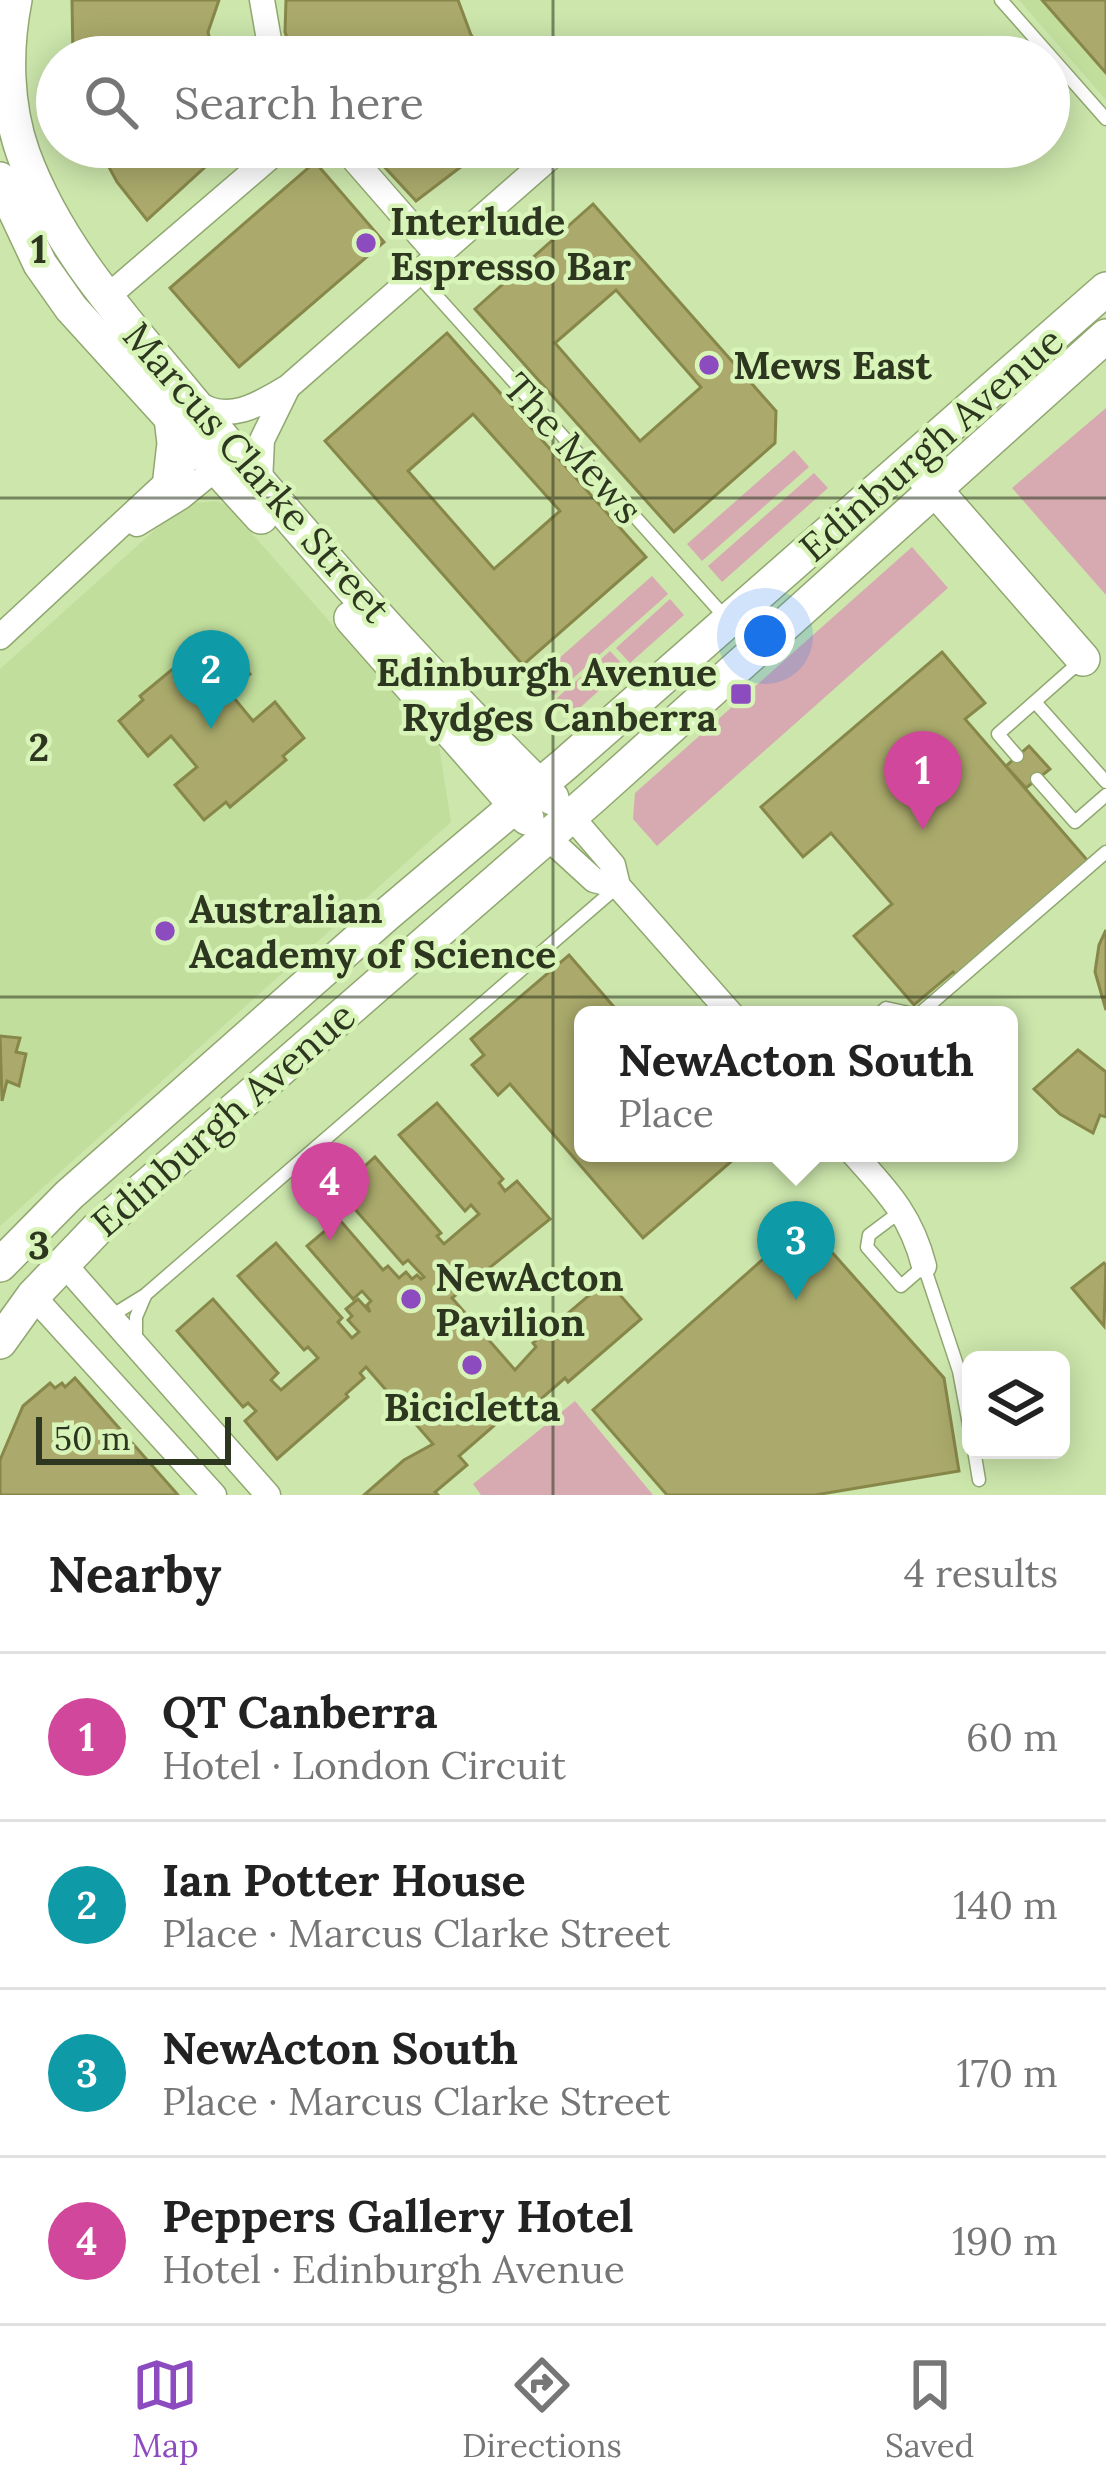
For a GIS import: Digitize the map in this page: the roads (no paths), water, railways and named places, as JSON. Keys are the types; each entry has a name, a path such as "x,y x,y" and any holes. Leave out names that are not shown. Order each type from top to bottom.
{"main road":[{"name":"Marcus Clarke Street","path":"15,0 8,135 62,236 179,407 526,795 559,826"},
{"name":"Marcus Clarke Street","path":"0,179 40,264 71,308 134,378 179,407"},
{"name":"Edinburgh Avenue","path":"1,1264 31,1232 526,795 1106,289"},
{"path":"107,297 104,318 132,353 134,378"},
{"name":"Edinburgh Avenue","path":"0,1342 33,1296 97,1228 559,826 1106,336"},
{"path":"170,478 179,407"},
{"path":"942,435 965,461"},
{"name":"Marcus Clarke Street","path":"218,453 260,482 526,795"},
{"path":"910,462 1083,659"},
{"path":"31,1232 63,1263"},
{"path":"1,1264 33,1296"}],"street":[{"path":"262,0 268,36"},
{"path":"107,297 258,168"},
{"path":"361,168 438,256"},
{"path":"179,407 228,414 251,408 288,387 538,168"},
{"path":"260,482 262,440 288,387"},
{"path":"0,637 170,478 218,453"},
{"path":"104,544 181,497 218,453"},
{"name":"Marcus Clarke Street","path":"559,826 613,865 618,886 723,1006"},
{"path":"861,1162 914,1228 925,1266"},
{"path":"63,1263 268,1495"},
{"path":"33,1296 214,1495"},
{"path":"97,1367 98,1339 111,1317"}],"lane":[{"path":"1001,0 1033,36"},
{"path":"1070,78 1106,119"},
{"name":"The Mews","path":"417,274 729,622"},
{"path":"1017,756 998,734 1083,659"},
{"path":"1035,702 1106,782"},
{"path":"1037,779 1075,822 1104,801"},
{"path":"928,1006 1106,851"},
{"path":"111,1317 146,1295 618,886"},
{"path":"902,1210 869,1235 867,1247 901,1286 925,1266 962,1387"},
{"path":"137,1347 136,1317 146,1295"},
{"path":"976,1459 980,1480"}],"place":[{"name":"Interlude Espresso Bar","path":"366,243"},
{"name":"Mews East","path":"709,365"},
{"name":"Edinburgh Avenue Rydges Canberra","path":"741,694"},
{"name":"Ian Potter House","path":"211,729"},
{"name":"QT Canberra","path":"923,830"},
{"name":"Australian Academy of Science","path":"165,931"},
{"name":"Peppers Gallery Hotel","path":"330,1241"},
{"name":"NewActon Pavilion","path":"411,1299"},
{"name":"NewActon South","path":"796,1300"},
{"name":"Bicicletta","path":"472,1365"}]}
